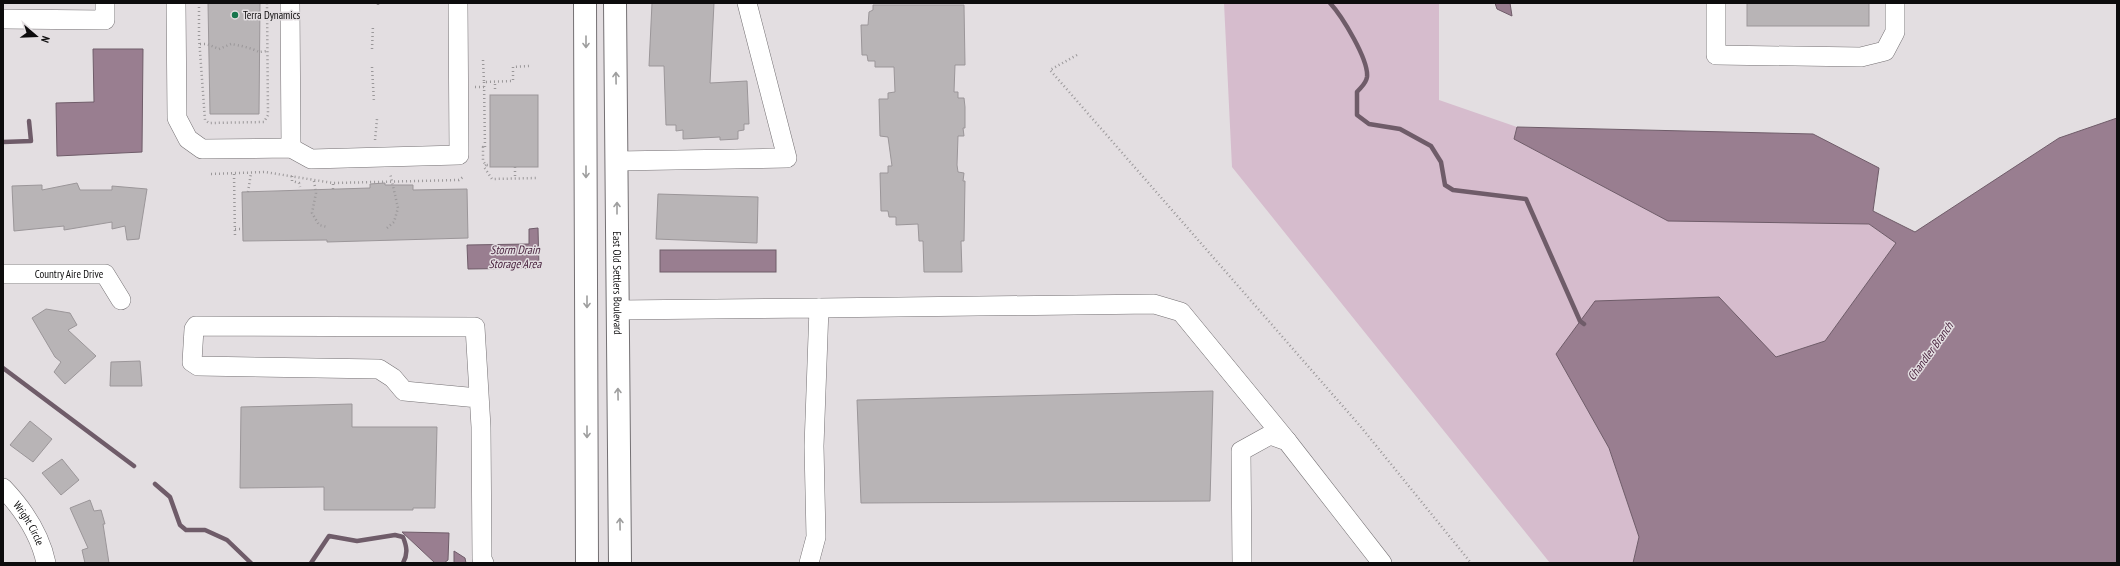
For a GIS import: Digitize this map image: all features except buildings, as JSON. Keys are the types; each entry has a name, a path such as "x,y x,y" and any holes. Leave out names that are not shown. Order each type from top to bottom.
{"main road":[{"path":"586,3 587,563"},
{"name":"East Old Settlers Boulevard","path":"616,3 620,563"}],"street":[{"path":"3,19 106,20 105,3"},
{"path":"176,3 177,118 188,139 202,149 291,148 311,159 458,155 458,3"},
{"path":"290,3 291,148"},
{"path":"617,161 787,158 747,3"},
{"path":"1716,3 1716,55 1862,57 1885,51 1895,32 1895,3"},
{"name":"Country Aire Drive","path":"3,274 105,274 121,300"},
{"path":"617,310 1154,304 1181,312 1287,441 1382,563"},
{"path":"809,563 816,537 814,446 819,308"},
{"path":"478,398 404,391 393,378 379,369 198,366 192,362 194,329 196,326 475,327 478,398 481,427 482,559 484,563"},
{"path":"1242,563 1241,451 1270,436 1287,441"},
{"name":"Wright Circle","path":"3,488 24,512 35,533 46,563"}],"path":[{"path":"199,3 205,120 209,123 264,122 268,115 267,3"},
{"path":"372,49 373,25"},
{"path":"200,44 207,44 219,49 231,44 242,48 253,49 259,52 267,51"},
{"path":"1077,55 1050,70 1361,427 1471,563"},
{"path":"484,60 485,148 483,147 483,161 486,165 484,167 492,179 537,178"},
{"path":"484,82 513,81 513,67 530,66"},
{"path":"372,67 374,102"},
{"path":"495,82 495,89"},
{"path":"375,147 377,119"},
{"path":"515,167 515,178"},
{"path":"211,174 265,172 333,183 459,180 463,177"},
{"path":"248,192 251,173"},
{"path":"234,174 235,237"},
{"path":"292,176 292,181 299,183 300,187"},
{"path":"314,181 316,193 312,213 319,225 327,227"},
{"path":"387,228 394,222 398,208 392,181"},
{"path":"333,183 333,189"},
{"path":"235,229 243,229"}],"shaded area":[{"path":"1224,3 1439,3 1439,100 1517,127 1514,139 1668,221 1869,224 1896,243 1825,341 1775,357 1719,297 1556,354 1609,448 1639,537 1633,563 1550,563 1232,167"}],"water":[{"path":"1495,3 1510,3 1512,16 1497,9"},
{"path":"93,49 143,49 142,152 57,156 56,103 94,102"},
{"name":"Chandler Branch","path":"2117,118 2117,563 1633,563 1639,537 1609,448 1556,354 1595,301 1719,297 1776,357 1825,341 1896,243 1869,224 1668,221 1514,139 1517,127 1813,134 1879,168 1873,211 1915,232 2059,138"},
{"name":"Storm Drain Storage Area","path":"538,228 539,268 468,269 467,245 529,244 529,229"},
{"path":"660,250 776,250 776,272 660,272"},
{"path":"402,532 449,533 448,560 444,563 435,563"},
{"path":"454,551 465,558 466,563 454,563"}],"waterway":[{"path":"1330,3 1354,38 1364,60 1367,77 1366,82 1357,92 1357,115 1369,124 1400,129 1431,146 1441,162 1445,185 1453,190 1526,199 1580,321 1584,324"},
{"path":"3,142 31,141 29,121"},
{"path":"3,368 134,466"},
{"path":"155,484 170,497 180,525 186,530 205,530 227,540 251,563"},
{"path":"311,563 329,536 357,541 395,535 403,537 406,550 405,560 403,563"}],"place":[{"name":"Terra Dynamics","path":"235,15"}]}
